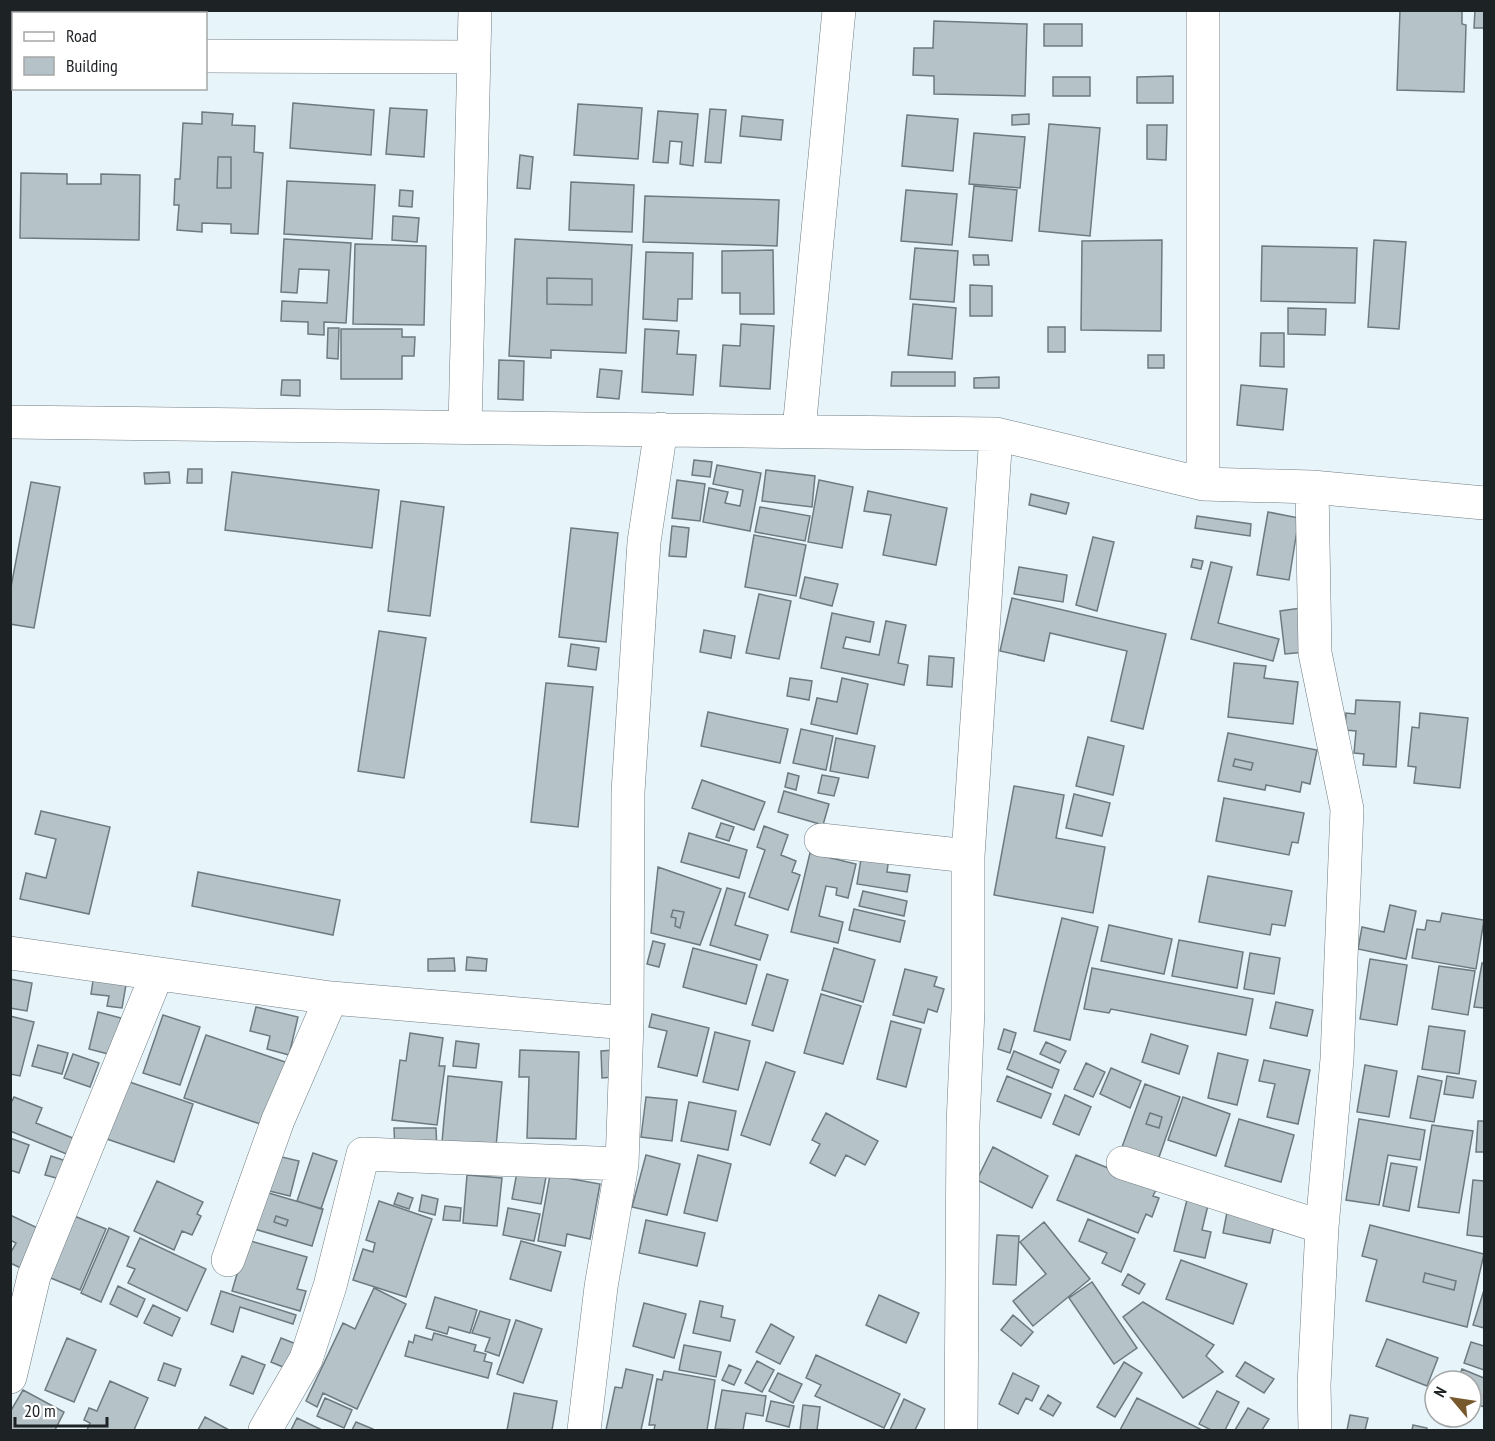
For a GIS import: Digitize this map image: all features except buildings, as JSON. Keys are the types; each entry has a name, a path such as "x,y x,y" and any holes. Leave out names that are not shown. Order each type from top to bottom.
{"street":[{"path":"465,427 475,10"},
{"path":"799,430 839,10"},
{"path":"1203,10 1203,484"},
{"path":"207,56 474,57"},
{"path":"10,422 799,430 996,435 1203,484 1312,487 1485,502"},
{"path":"584,1431 601,1287 622,1164 627,1023 628,792 645,542 661,429"},
{"path":"961,1431 963,1124 968,1010 968,856 996,435"},
{"path":"1312,487 1315,653 1347,809 1337,1059 1322,1227 1314,1385 1315,1431"},
{"path":"820,840 968,856"},
{"path":"10,953 331,998 627,1023"},
{"path":"10,1377 34,1276 157,974"},
{"path":"228,1260 278,1120 331,998"},
{"path":"265,1431 306,1359 330,1286 363,1154 622,1164"},
{"path":"1123,1163 1322,1227"}]}
